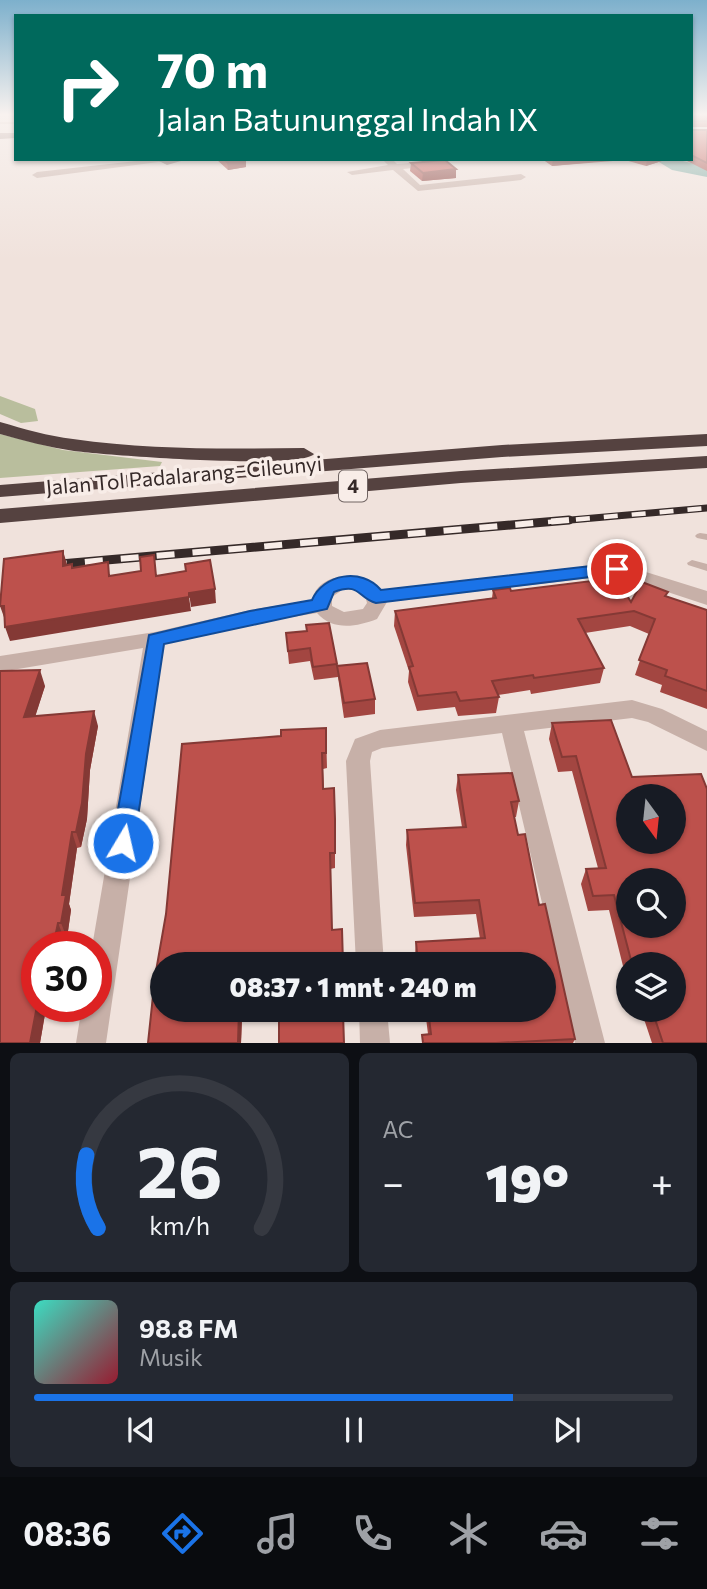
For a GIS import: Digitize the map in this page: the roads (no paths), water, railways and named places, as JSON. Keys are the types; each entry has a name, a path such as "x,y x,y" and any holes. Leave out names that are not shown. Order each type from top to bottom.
{"highway":[{"path":"0,428 76,444 157,453 502,451"},
{"name":"Jalan Tol Padalarang–Cileunyi","path":"0,491 502,451 707,440"},
{"name":"Jalan Tol Padalarang–Cileunyi","path":"0,516 461,477 707,462"}],"street":[{"path":"37,175 138,163"},
{"path":"352,172 389,163 407,163"},
{"path":"389,163 418,188 521,177"},
{"path":"376,597 617,569 707,598"},
{"path":"343,582 360,583 373,591 376,597 375,609 354,621 329,616 321,605 321,599 328,588 343,582"},
{"path":"0,664 155,639 321,605"},
{"path":"91,1043 155,639"},
{"path":"369,952 358,761 363,746 380,739 632,709 654,715 706,744"},
{"path":"511,725 590,1043"},
{"path":"374,1022 375,1043"}],"lane":[{"path":"692,563 707,568"}],"waterway":[{"path":"669,163 678,167 707,172"}],"railway":[{"path":"548,522 707,508"},
{"path":"49,565 569,520"}]}
